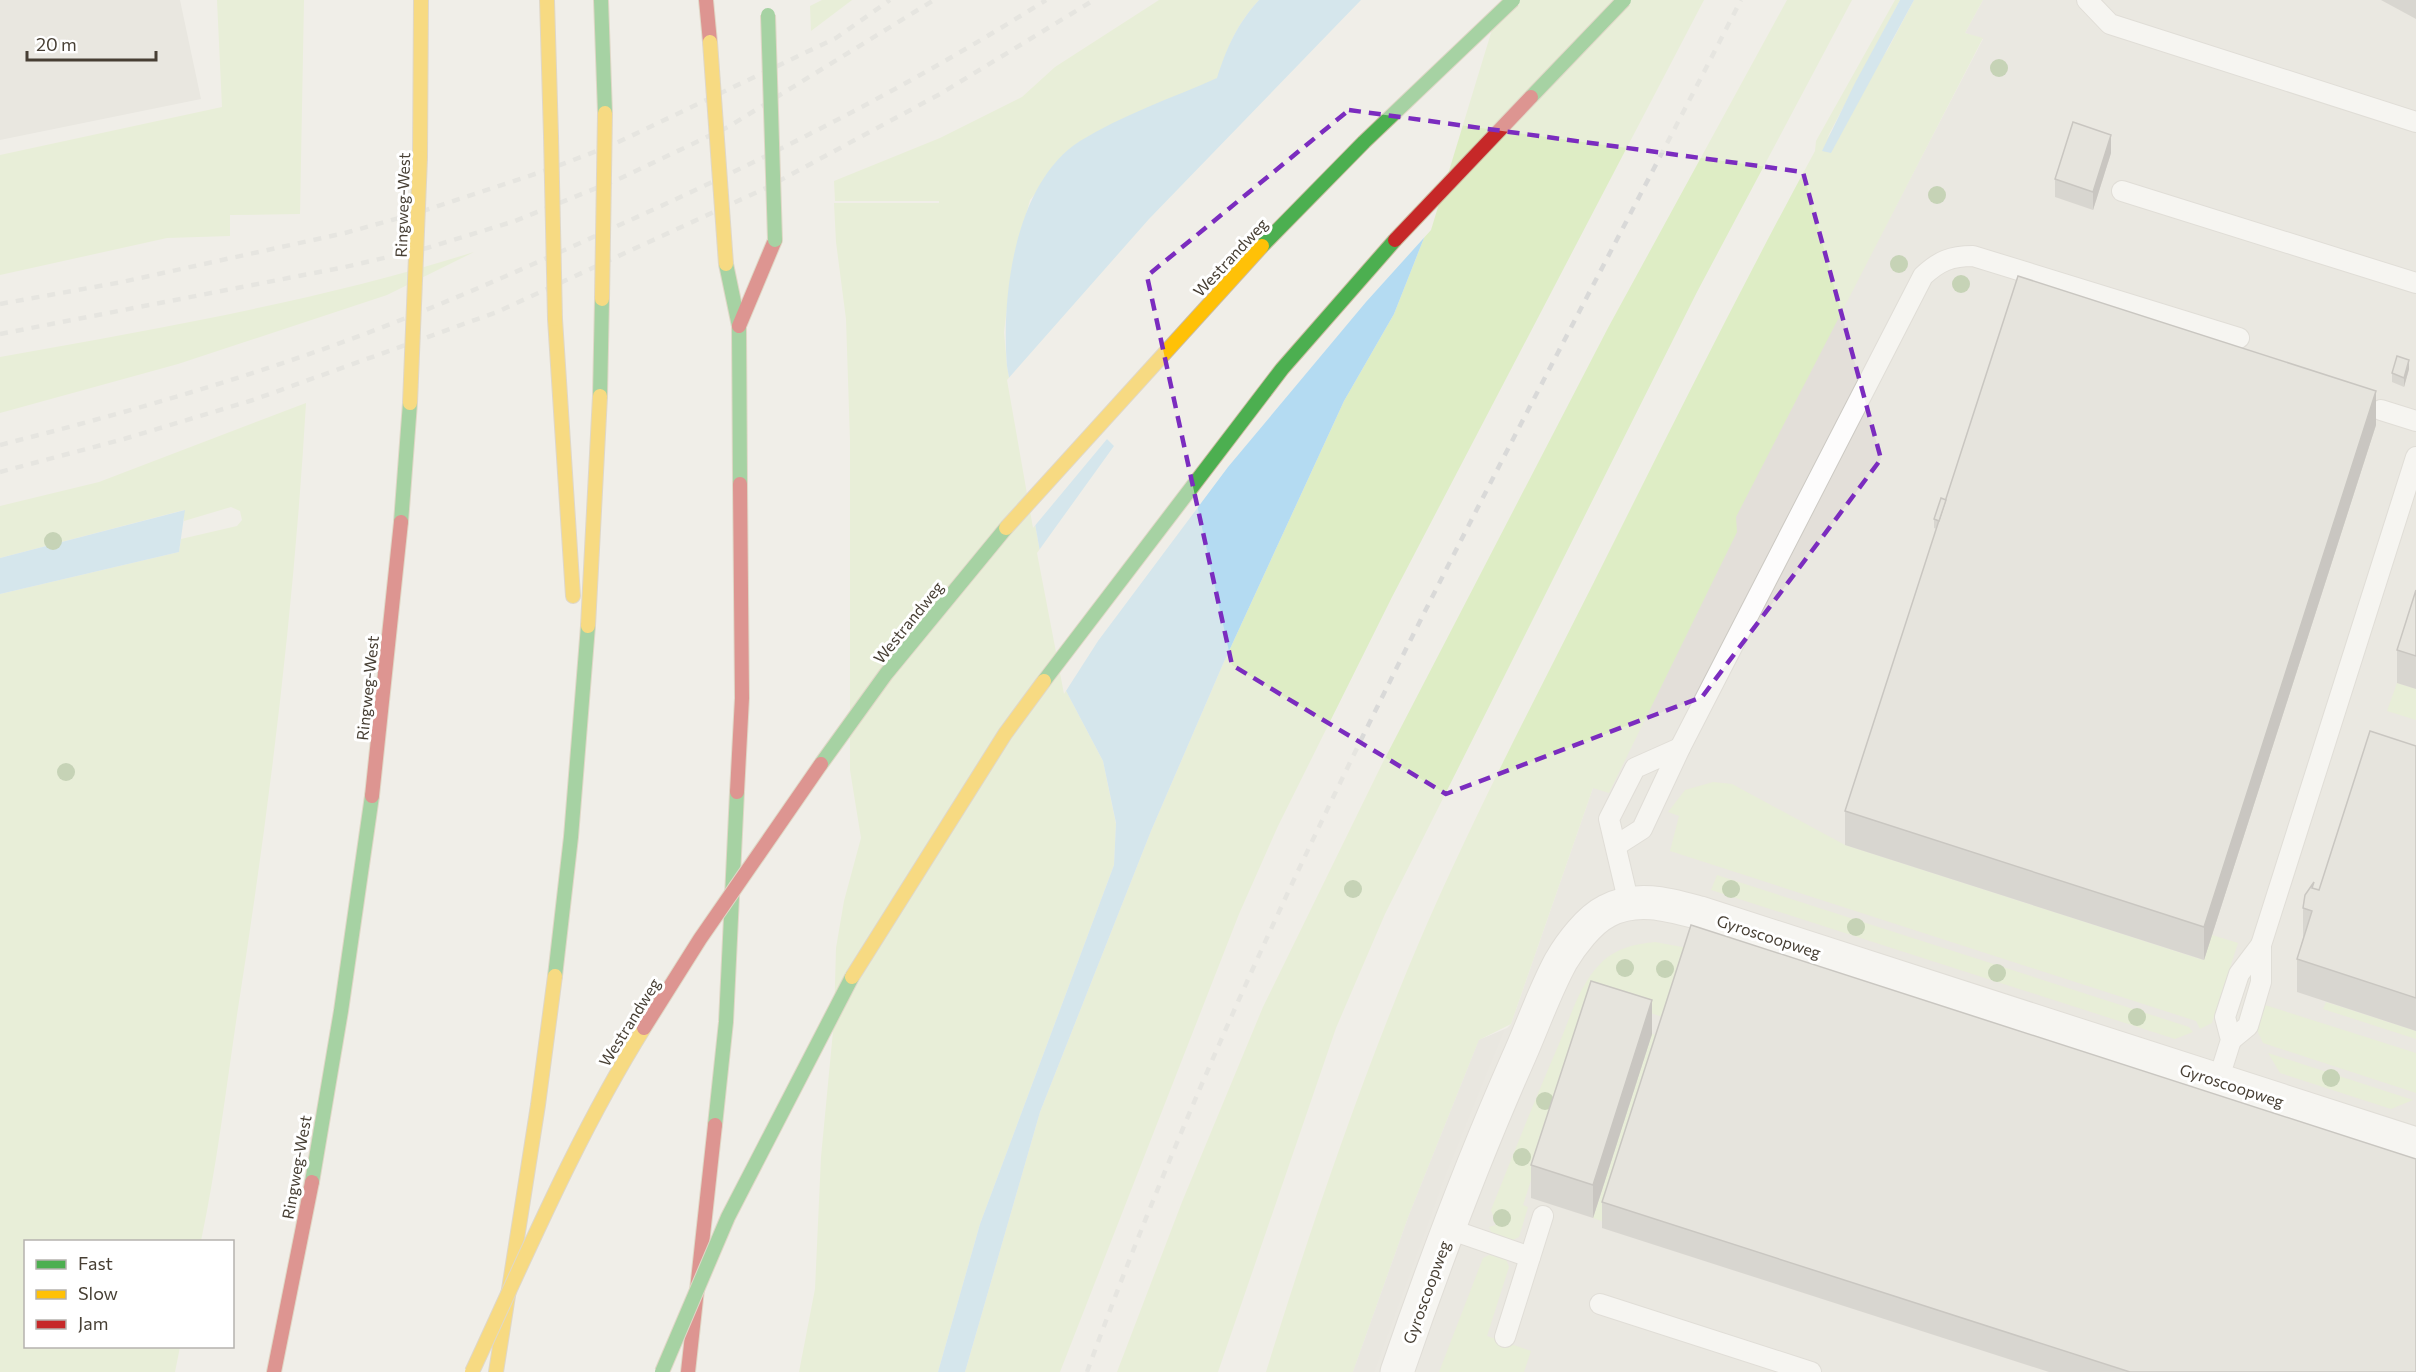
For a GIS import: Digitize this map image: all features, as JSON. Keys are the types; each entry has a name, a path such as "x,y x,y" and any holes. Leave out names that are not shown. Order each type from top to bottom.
{"highway":[{"name":"Ringweg-West","path":"273,1372 331,1069 373,779 402,516 410,403 421,154 421,0"},
{"path":"547,0 555,319 582,723"},
{"path":"496,1372 515,1261 550,1017 582,723 600,442 605,113 601,0"},
{"path":"688,1372 726,1022 742,698 739,326 726,264 706,0"},
{"path":"739,326 775,240 767,0"},
{"name":"Westrandweg","path":"472,1372 541,1223 612,1080 719,910 886,674 1022,509 1262,246 1364,142 1513,0"},
{"path":"662,1372 728,1217 853,975 1005,734 1086,624 1282,369 1412,222 1624,0"},
{"path":"406,23 421,154"}],"street":[{"name":"Gyroscoopweg","path":"1397,1372 1449,1229 1503,1094 1561,962 1574,941 1606,911 1629,904 1650,902 1700,913 2416,1144"}],"lane":[{"path":"2087,0 2110,24 2416,122"},
{"path":"2122,191 2416,284"},
{"path":"1617,845 1642,830 1680,748 1923,276 1934,266 1946,259 1972,256 2239,338"},
{"path":"2381,410 2416,421"},
{"path":"2218,1081 2231,1040 2248,1026 2261,982 2261,945 2416,457"},
{"path":"1629,904 1617,845 1609,819 1635,768 1680,748"},
{"path":"1505,1337 1543,1216"},
{"path":"1449,1229 1530,1257"},
{"path":"1600,1304 1811,1372"}],"highlighted area":[{"path":"1349,110 1803,172 1881,459 1702,697 1446,794 1232,665 1147,276"}],"shaded area":[{"path":"0,0 180,0 201,99 0,140"},
{"path":"1983,0 2416,0 2416,1372 1353,1372 1479,1040 1511,1024 1593,788 1983,39 1965,33"},
{"path":"1504,1030 1445,1176 1374,1372 1353,1372 1409,1215 1479,1040"}],"green space":[{"path":"217,0 304,0 300,214 230,215 230,236 167,238 0,275 0,155 222,107"},
{"path":"822,0 852,0 811,31 810,6"},
{"path":"1159,0 1259,0 1234,36 1218,78 1079,142 1030,200 1012,267 1004,332 1007,366 1064,687 1103,761 1116,824 1114,865 980,1224 938,1372 799,1372 815,1289 821,1157 834,1021 836,948 844,901 861,838 850,770 850,440 846,319 836,242 834,203 939,203 939,201 835,201 834,181 940,138 1022,97 1055,67"},
{"path":"1498,0 1704,0 1392,597 1278,826 1239,914 1060,1372 965,1372 1040,1112 1151,831 1223,664 1344,401 1394,314 1435,210"},
{"path":"1787,0 1852,0 1697,292 1385,914 1336,1028 1218,1372 1117,1372 1182,1202 1263,1007 1383,762 1609,326"},
{"path":"1895,0 1900,0 1826,140 1888,49 1914,0 1983,0 1965,33 1983,38 1736,517 1737,532 1609,793 1593,788 1511,1024 1479,1040 1409,1215 1353,1372 1266,1372 1315,1220 1368,1070 1407,971 1450,872 1675,420 1815,151 1816,141"},
{"path":"474,252 387,295 178,364 0,413 0,357 179,324 298,299"},
{"path":"306,403 295,557 270,786 220,1129 201,1240 24,1240 24,1348 180,1348 175,1372 0,1372 0,594 179,552 181,539 237,526 242,520 240,511 231,507 184,521 184,510 0,558 0,506 99,482"},
{"path":"2397,683 2416,689 2416,720 2387,711"},
{"path":"1713,782 1732,784 1845,845 2203,960 2212,935 2238,943 2212,1023 2200,1029 2196,1021 1670,851 1679,816 1668,812 1685,790"},
{"path":"1717,875 2189,1027 2193,1032 2175,1039 1711,890"},
{"path":"1655,942 1693,949 1669,1019 1613,1001 1587,1006 1523,1205 1528,1207 1519,1237 1511,1241 1491,1232 1489,1227 1496,1225 1491,1210 1587,980 1601,963 1619,950"},
{"path":"2326,1002 2416,1031 2416,1039 2323,1009"},
{"path":"2265,1005 2416,1053 2416,1093 2263,1043 2257,1030"},
{"path":"1652,1034 1663,1037 1604,1222 1593,1218"},
{"path":"2268,1053 2413,1100 2391,1109 2280,1073"},
{"path":"1489,1255 1506,1259 1509,1267 1487,1336 1531,1351 1524,1372 1439,1372 1483,1258"}],"water":[{"path":"1259,0 1498,0 1435,210 1394,314 1344,401 1223,664 1151,831 1040,1112 965,1372 938,1372 980,1224 1114,865 1116,823 1103,761 1064,687 1007,366 1007,307 1010,275 1017,243 1027,212 1040,184 1058,160 1080,141 1113,123 1217,78 1234,36"},
{"path":"1900,0 1914,0 1831,153 1822,151 1855,83"},
{"path":"185,510 179,552 0,594 0,558"}],"pier":[{"path":"1361,0 1501,0 1431,230 1366,302 1228,467 1098,641 1064,694 1037,553 1114,446 1107,439 1033,528 1007,380 1149,219"}],"building":[{"path":"2073,122 2111,135 2093,192 2055,179"},
{"path":"2018,276 2376,391 2204,927 1845,811"},
{"path":"2397,356 2409,360 2404,378 2392,373"},
{"path":"1941,498 1946,500 1939,521 1934,519"},
{"path":"2416,590 2416,656 2397,650"},
{"path":"2370,731 2416,746 2416,998 2297,959 2312,911 2303,908 2305,895 2314,882 2312,888 2319,890"},
{"path":"1691,925 2416,1159 2416,1372 2130,1372 1602,1202"},
{"path":"1591,981 1652,1000 1593,1185 1531,1165"}],"railway":[{"path":"0,304 122,282 345,233 417,213 547,170 610,146 836,38 890,0"},
{"path":"0,334 345,267 427,248 515,221 621,178 728,127 934,0"},
{"path":"0,445 228,381 362,335 462,295 561,252 787,146 944,61 1046,0"},
{"path":"0,472 124,439 253,400 497,312 766,188 940,94 1094,0"},
{"path":"1087,1372 1156,1194 1230,1019 1310,846 1478,507 1741,0"}],"traffic: fast":[{"path":"601,0 605,113"},
{"path":"1262,246 1364,142 1513,0"},
{"path":"1531,97 1624,0"},
{"path":"768,15 775,240"},
{"path":"1044,681 1282,369 1395,240"},
{"path":"726,264 739,326 740,484"},
{"path":"600,396 602,299"},
{"path":"401,522 410,403"},
{"path":"821,764 886,674 1006,528"},
{"path":"555,976 571,837 588,626"},
{"path":"715,1125 726,1022 737,792"},
{"path":"312,1182 341,1011 372,796"},
{"path":"662,1372 728,1217 852,977"}],"traffic: slow":[{"path":"420,158 421,0"},
{"path":"547,0 551,136"},
{"path":"710,42 726,264"},
{"path":"602,299 605,113"},
{"path":"551,136 555,319"},
{"path":"410,403 420,158"},
{"path":"1006,528 1262,246"},
{"path":"555,319 573,596"},
{"path":"588,626 600,396"},
{"path":"852,977 1005,734 1044,681"},
{"path":"496,1372 538,1105 555,976"},
{"path":"472,1372 574,1154 619,1069 644,1028"}],"traffic: jam":[{"path":"706,0 710,42"},
{"path":"1395,240 1531,97"},
{"path":"739,326 775,240"},
{"path":"737,792 742,698 740,484"},
{"path":"372,796 401,522"},
{"path":"644,1028 700,939 821,764"},
{"path":"688,1372 715,1125"},
{"path":"274,1372 312,1182"}]}
